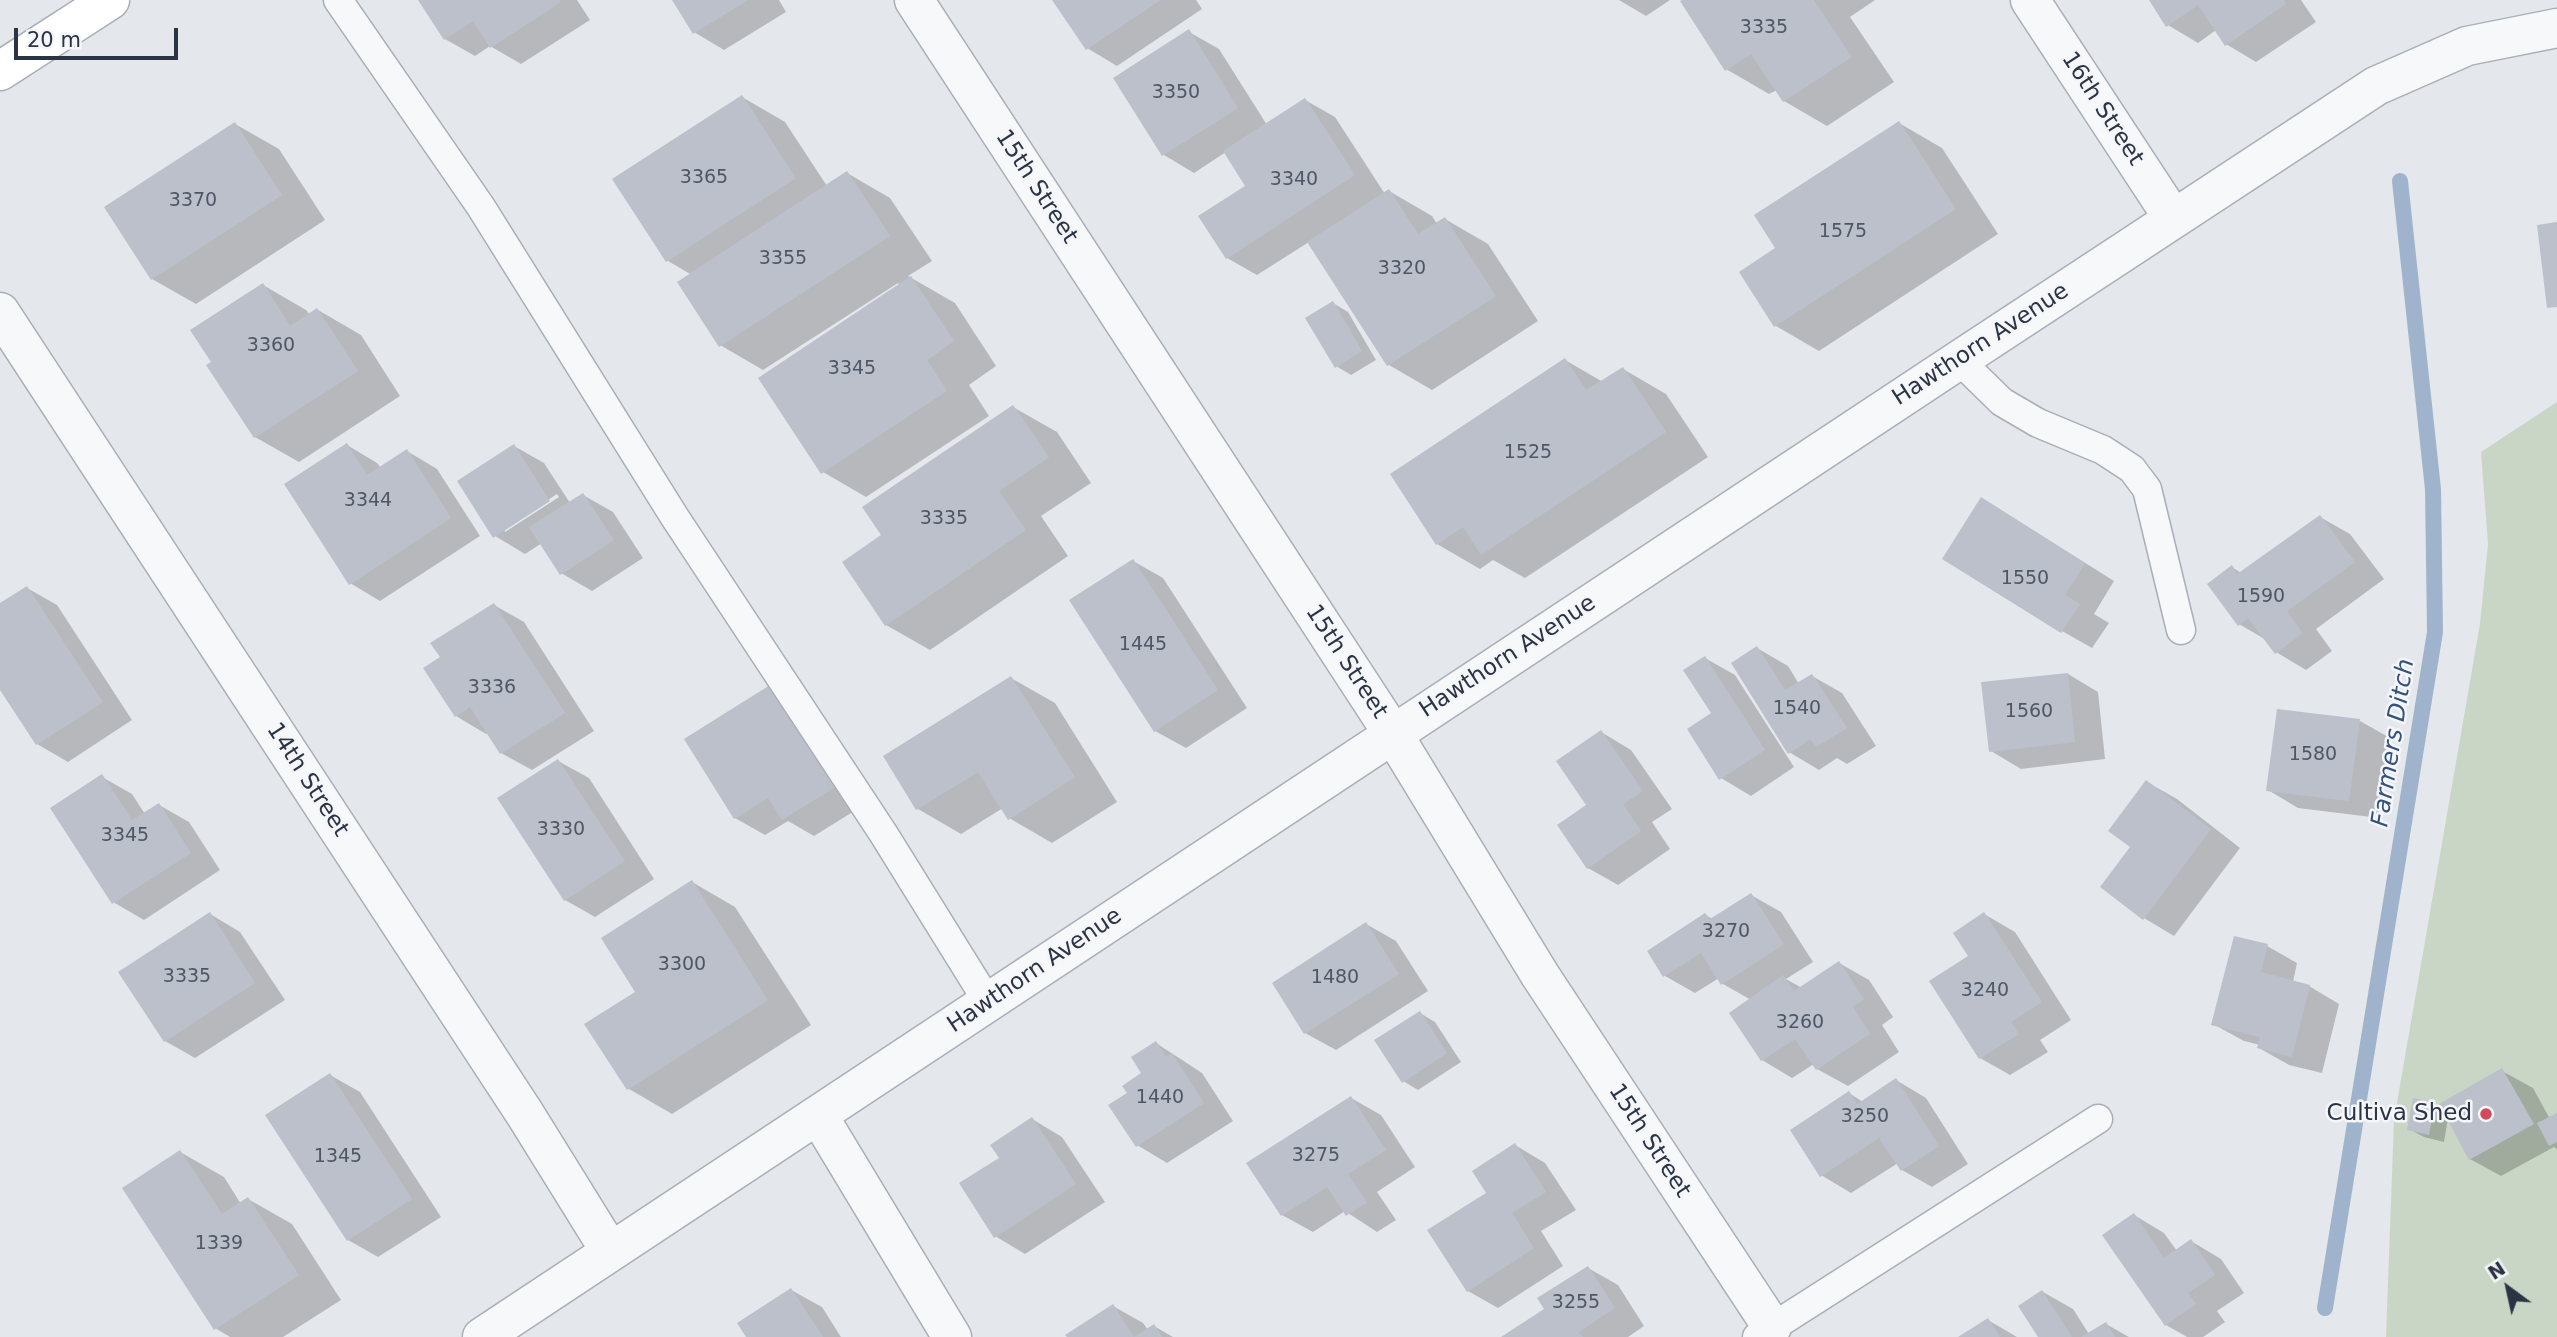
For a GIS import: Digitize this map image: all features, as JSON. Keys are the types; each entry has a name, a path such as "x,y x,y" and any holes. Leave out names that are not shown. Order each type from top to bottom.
{"main road":[{"path":"0,71 110,0"}],"street":[{"name":"15th Street","path":"914,0 1393,734 1540,975 1765,1332"},
{"name":"16th Street","path":"2030,0 2173,218"},
{"name":"Hawthorn Avenue","path":"482,1337 2376,86 2467,46 2557,28"},
{"name":"14th Street","path":"0,312 525,1114 610,1251"},
{"path":"818,1115 952,1337"}],"lane":[{"path":"338,0 481,207 674,516 883,833 988,1002"},
{"path":"1959,360 2002,402 2038,422 2103,450 2132,469 2147,489 2182,629"},
{"name":"15th Street","path":"1765,1332 2098,1119"}],"green space":[{"path":"2557,402 2557,1337 2386,1337 2394,1120 2480,624 2488,544 2481,452"}],"building":[{"path":"418,0 561,2 490,48 473,21 444,40"},
{"path":"672,0 748,0 693,34"},
{"path":"1052,0 1161,0 1086,50"},
{"path":"1814,0 1852,57 1783,102 1751,54 1725,71 1680,1"},
{"path":"2149,0 2284,0 2286,4 2225,46 2198,5 2166,27"},
{"path":"1189,29 1238,108 1162,156 1113,78"},
{"path":"742,95 796,178 666,262 612,179"},
{"path":"1305,98 1355,175 1226,259 1198,216 1245,186 1223,151"},
{"path":"1899,121 1956,209 1774,327 1739,272 1775,248 1754,215"},
{"path":"235,122 282,195 151,280 104,207"},
{"path":"847,171 890,236 719,347 677,282"},
{"path":"1389,189 1418,234 1445,217 1496,296 1387,366 1307,242"},
{"path":"2557,222 2557,307 2547,308 2537,225"},
{"path":"911,276 954,341 927,360 947,391 821,474 758,378"},
{"path":"263,283 290,326 317,308 358,371 254,438 206,365 211,362 190,330"},
{"path":"1333,301 1362,351 1335,368 1305,318"},
{"path":"1565,358 1586,390 1623,367 1666,432 1481,555 1463,527 1436,545 1390,474"},
{"path":"1013,405 1049,457 999,491 1026,530 885,626 842,562 881,535 862,507"},
{"path":"347,443 367,475 407,449 451,518 349,585 284,484"},
{"path":"514,444 550,501 493,538 457,481"},
{"path":"583,493 614,540 560,575 529,527"},
{"path":"1981,497 2085,563 2065,595 2080,604 2061,633 1942,559"},
{"path":"2320,515 2355,562 2287,611 2303,633 2275,654 2248,618 2238,626 2207,584 2232,565 2237,574"},
{"path":"1133,559 1218,690 1154,732 1069,600"},
{"path":"27,586 103,702 36,745 0,690 0,603"},
{"path":"494,603 565,713 500,754 470,707 455,717 423,668 440,657 430,643"},
{"path":"1757,646 1785,690 1812,674 1847,728 1816,747 1810,739 1788,754 1731,663"},
{"path":"1705,656 1765,750 1719,780 1687,729 1711,713 1683,670"},
{"path":"2068,673 2075,742 1989,752 1981,682"},
{"path":"1011,676 1075,777 1008,820 978,772 916,810 883,756"},
{"path":"770,685 835,787 782,820 768,798 734,819 684,739"},
{"path":"2277,709 2360,719 2349,801 2266,791"},
{"path":"1601,730 1643,791 1623,804 1641,831 1587,869 1557,825 1586,805 1556,761"},
{"path":"558,759 625,861 564,901 497,798"},
{"path":"102,774 132,820 159,803 191,853 112,904 50,808"},
{"path":"2146,780 2211,829 2143,920 2100,887 2130,847 2108,831"},
{"path":"692,880 768,1000 627,1090 584,1024 635,992 601,938"},
{"path":"1751,893 1784,944 1721,985 1701,953 1663,977 1647,951 1705,913 1710,919"},
{"path":"210,912 255,983 164,1042 118,972"},
{"path":"1984,912 2042,1002 2011,1022 2019,1034 1979,1059 1929,981 1968,956 1953,933"},
{"path":"1366,922 1399,974 1304,1034 1272,983"},
{"path":"2234,936 2268,944 2261,972 2310,985 2292,1057 2257,1048 2260,1037 2211,1025"},
{"path":"1839,961 1864,999 1853,1007 1870,1034 1816,1070 1795,1039 1761,1061 1729,1013 1783,975 1794,991"},
{"path":"1420,1011 1447,1053 1402,1083 1374,1040"},
{"path":"1156,1041 1166,1057 1172,1053 1204,1103 1136,1147 1108,1105 1127,1093 1122,1086 1141,1073 1131,1057"},
{"name":"Cultiva Shed","path":"2502,1068 2534,1124 2469,1160 2439,1104"},
{"path":"330,1073 412,1199 347,1241 265,1115"},
{"path":"1896,1078 1939,1146 1901,1171 1879,1138 1820,1177 1790,1130 1849,1091 1857,1104"},
{"path":"1351,1096 1386,1150 1348,1174 1367,1202 1346,1216 1327,1187 1281,1216 1246,1163"},
{"name":"Cultiva Shed","path":"2413,1098 2435,1102 2429,1135 2407,1130"},
{"path":"2557,1113 2557,1142 2549,1146 2537,1123"},
{"path":"1032,1117 1076,1184 994,1238 959,1183 999,1158 990,1145"},
{"path":"1515,1143 1546,1192 1512,1213 1534,1248 1467,1292 1427,1230 1486,1193 1472,1171"},
{"path":"180,1150 222,1214 248,1197 299,1275 214,1330 122,1188"},
{"path":"2134,1213 2164,1258 2191,1239 2215,1275 2188,1293 2196,1304 2165,1326 2102,1235"},
{"path":"1588,1266 1615,1308 1579,1332 1583,1337 1501,1337 1544,1309 1537,1298"},
{"path":"791,1288 823,1337 746,1337 737,1323"},
{"path":"2042,1290 2072,1337 2038,1337 2018,1306"},
{"path":"1113,1304 1134,1337 1065,1335"},
{"path":"1988,1318 2000,1337 1958,1337"},
{"path":"2106,1322 2115,1337 2081,1337"},
{"path":"1154,1324 1162,1337 1134,1337"}],"waterway":[{"name":"Farmers Ditch","path":"2325,1308 2435,632 2433,489 2400,181"}],"place":[{"name":"Cultiva Shed","path":"2486,1114"}]}
